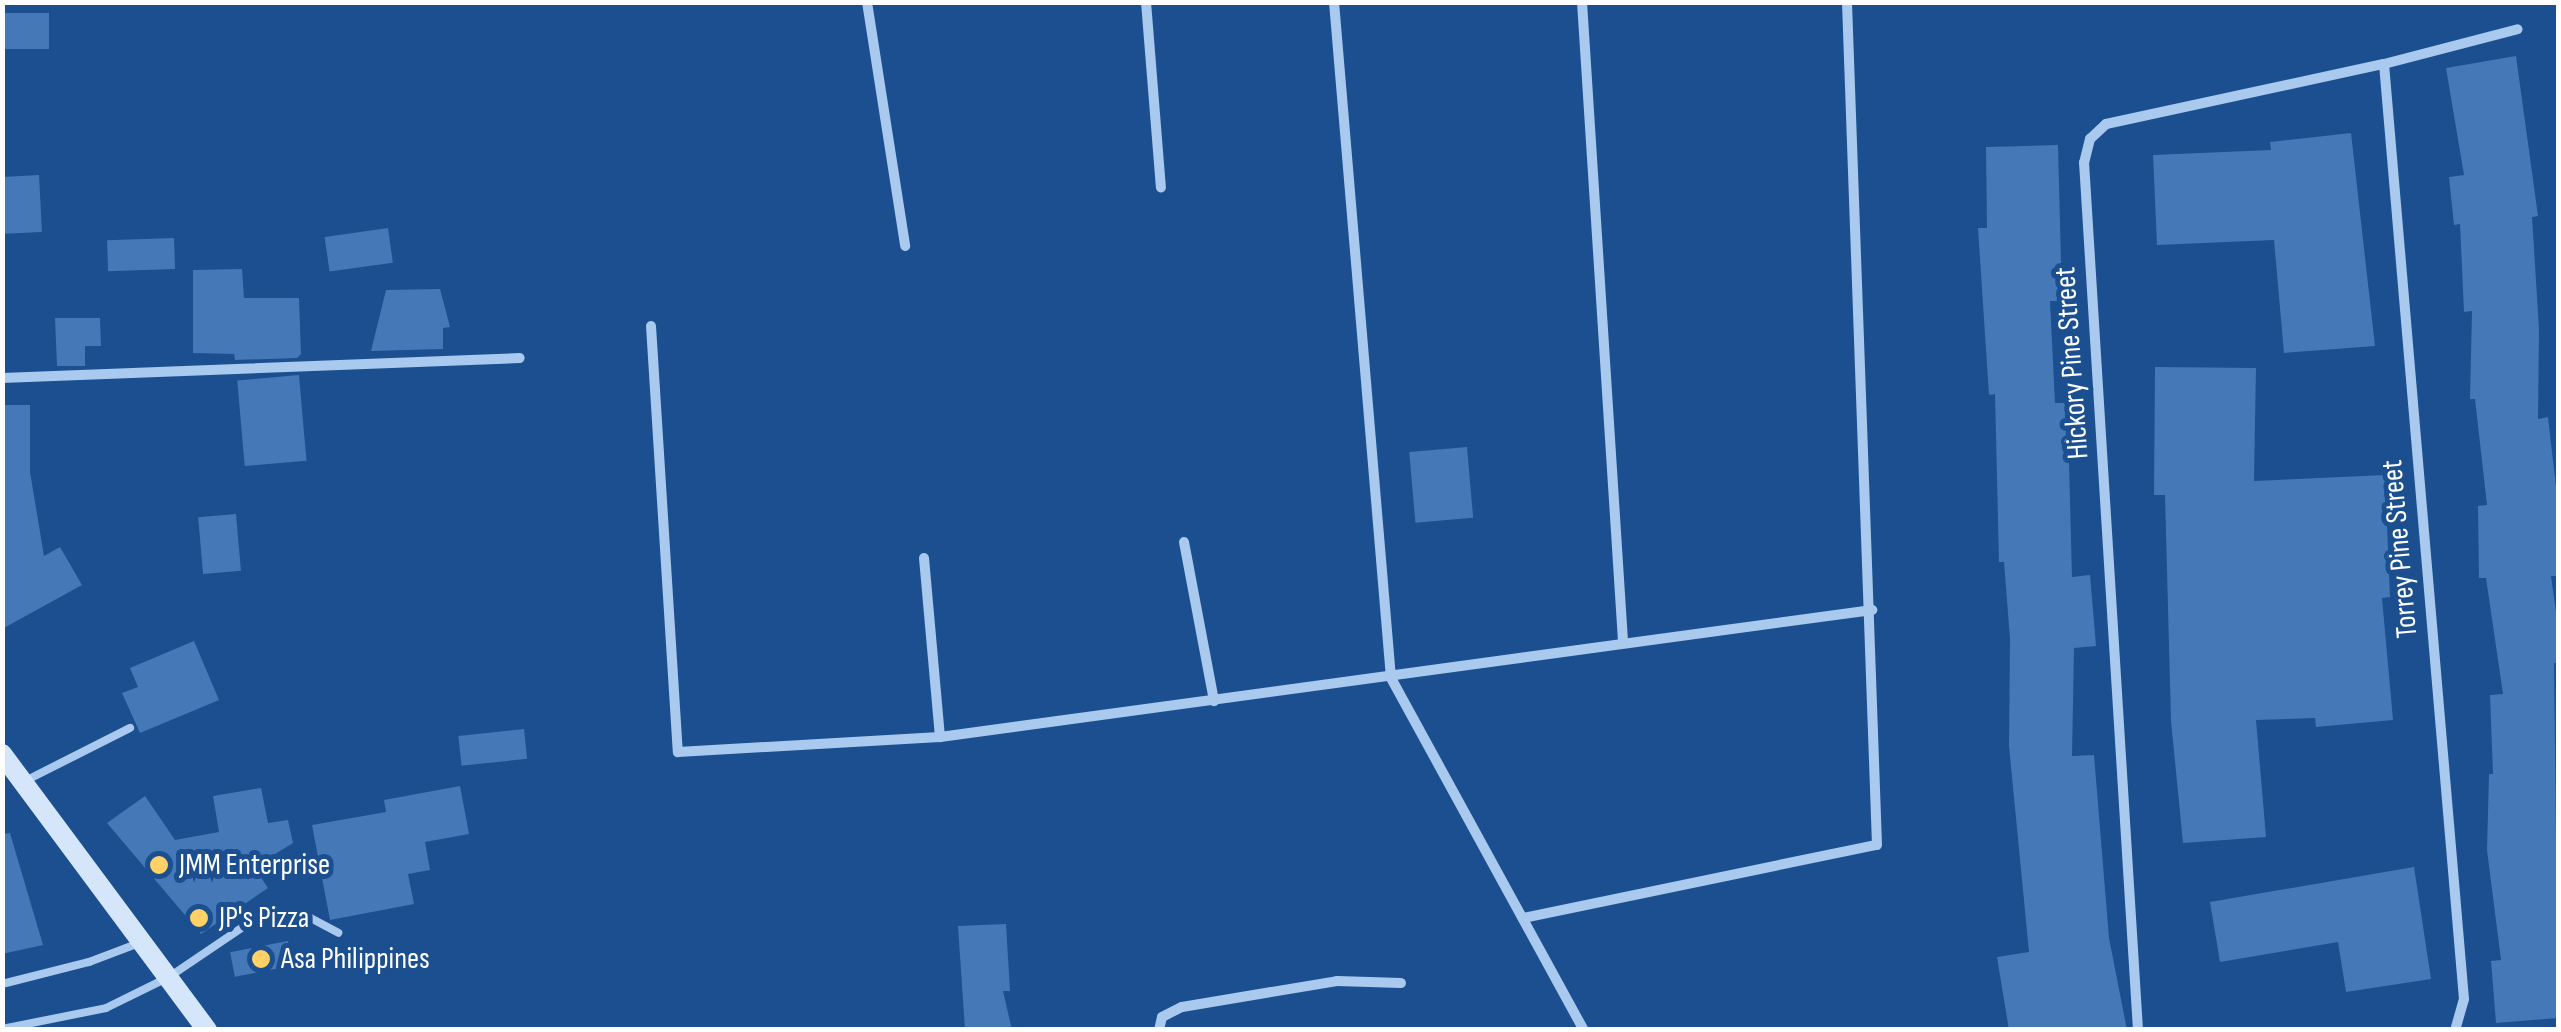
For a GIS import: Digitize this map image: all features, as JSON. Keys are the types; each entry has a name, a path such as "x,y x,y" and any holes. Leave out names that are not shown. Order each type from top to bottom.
{"main road":[{"path":"2,754 207,1030"}],"street":[{"path":"867,2 904,246"},
{"path":"1146,2 1161,187"},
{"path":"1334,2 1391,678 1584,1030"},
{"path":"1582,2 1623,641"},
{"path":"1523,918 1878,844 1847,2"},
{"name":"Hickory Pine Street","path":"2138,1030 2084,163 2090,138 2106,124 2384,64 2518,29"},
{"name":"Torrey Pine Street","path":"2384,64 2464,998 2454,1030"},
{"path":"652,326 678,752 940,738 1391,678 1623,641 1872,610"},
{"path":"2,378 520,358"},
{"path":"1184,542 1214,702"},
{"path":"924,558 940,738"},
{"path":"1159,1030 1162,1017 1182,1006 1336,981 1402,983"}],"lane":[{"path":"24,782 130,728"},
{"path":"2,1029 106,1008 169,977 268,910 304,914 338,933"},
{"path":"2,984 89,962 144,941"}],"building":[{"path":"2,13 49,13 49,49 2,49"},
{"path":"2516,56 2538,216 2532,217 2539,329 2538,419 2548,417 2556,487 2556,576 2551,576 2558,627 2558,663 2554,663 2558,1018 2496,1023 2491,961 2501,960 2487,850 2489,774 2493,774 2490,695 2503,694 2486,578 2479,578 2478,506 2487,505 2475,399 2470,399 2472,311 2464,312 2460,224 2454,225 2449,177 2464,175 2446,68"},
{"path":"2351,133 2375,346 2284,353 2274,240 2157,245 2153,155 2271,150 2270,142"},
{"path":"2058,145 2062,301 2050,301 2055,403 2073,403 2075,462 2069,462 2072,577 2090,575 2096,646 2074,648 2072,756 2094,755 2109,938 2127,1030 2009,1030 1997,957 2029,952 2009,746 2010,639 2004,562 1999,562 1995,394 1989,395 1978,228 1987,228 1986,147"},
{"path":"39,175 42,232 5,234 2,177"},
{"path":"388,228 393,263 329,272 325,237"},
{"path":"174,238 175,269 108,271 107,240"},
{"path":"242,269 244,298 299,298 301,354 297,358 235,360 234,354 193,353 193,270"},
{"path":"440,289 450,327 443,328 443,349 371,351 386,290"},
{"path":"55,318 100,318 101,346 85,346 85,366 57,366"},
{"path":"2155,367 2256,368 2254,481 2385,475 2390,597 2382,598 2393,720 2316,727 2315,718 2256,720 2266,837 2183,843 2171,721 2165,495 2154,495"},
{"path":"299,375 306,461 245,466 237,380"},
{"path":"2,405 30,405 30,472 44,556 60,547 82,585 2,629"},
{"path":"1467,447 1473,518 1415,523 1409,452"},
{"path":"236,514 241,571 203,574 198,517"},
{"path":"194,641 219,700 140,733 122,693 138,687 130,668"},
{"path":"524,729 527,759 461,766 458,736"},
{"path":"460,786 469,834 425,842 430,870 408,874 414,904 330,920 312,825 386,812 384,800"},
{"path":"261,788 268,823 288,820 293,843 254,867 268,888 201,934 107,823 145,796 175,840 219,832 213,796"},
{"path":"10,833 43,945 2,954 2,834"},
{"path":"2414,867 2431,979 2346,992 2338,942 2220,962 2210,902"},
{"path":"1006,924 1010,991 1003,991 1012,1030 965,1030 958,926"},
{"name":"Asa Philippines","path":"288,941 293,966 235,977 230,952"}],"place":[{"name":"JMM Enterprise","path":"159,865"},
{"name":"JP's Pizza","path":"199,918"},
{"name":"Asa Philippines","path":"261,959"}]}
